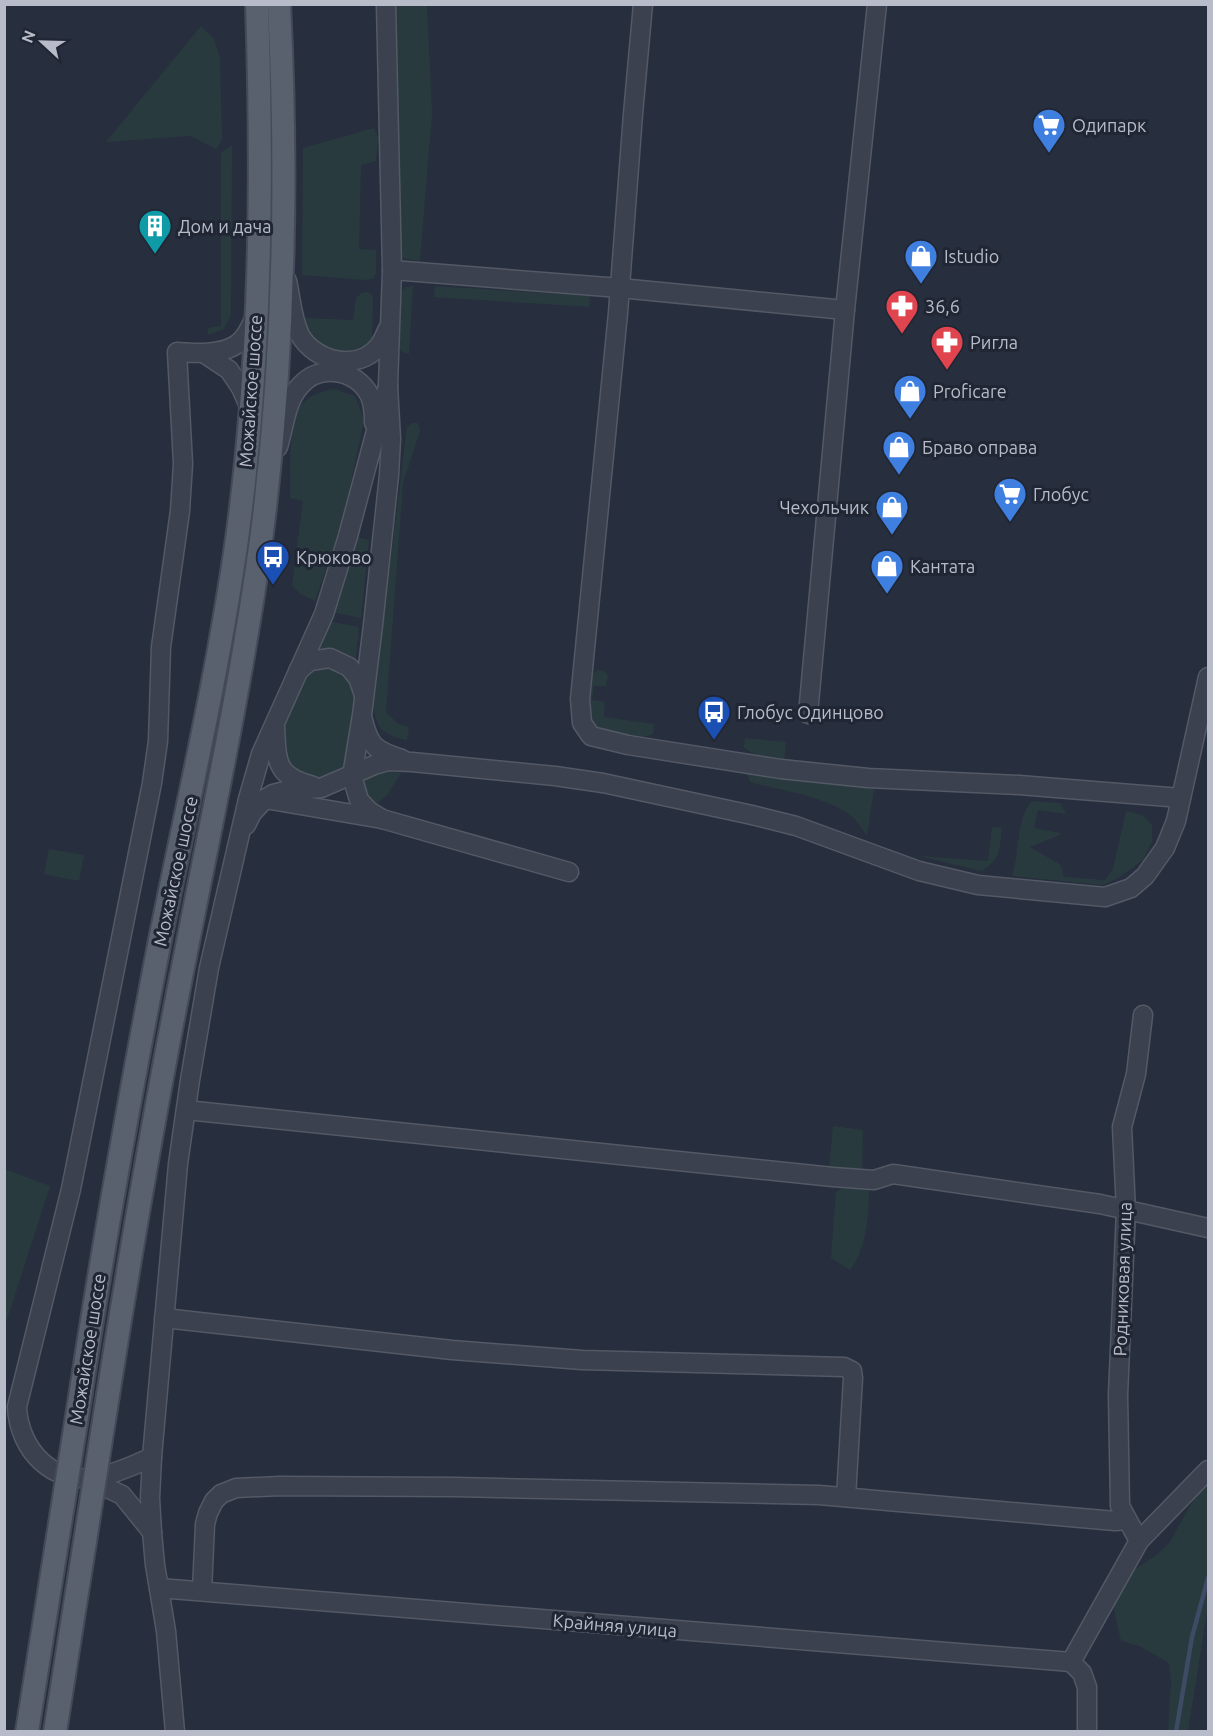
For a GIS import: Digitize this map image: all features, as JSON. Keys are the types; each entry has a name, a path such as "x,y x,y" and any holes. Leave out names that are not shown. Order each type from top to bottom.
{"main road":[{"name":"Можайское шоссе","path":"27,1731 104,1245 132,1088 224,626 237,536 250,408 256,315 259,228 257,4"},
{"name":"Можайское шоссе","path":"55,1731 129,1261 165,1059 236,698 248,630 267,489 278,361 283,262 283,124 279,4"}],"street":[{"path":"382,819 369,811 359,800 352,776 362,715 389,476 391,439 388,386 392,270 386,4"},
{"path":"643,4 620,288 580,699 582,723 591,736 628,745 781,770 868,778 990,783 1181,798"},
{"path":"808,714 877,4"},
{"path":"283,262 300,334 315,352 335,360 360,359 379,346 390,325"},
{"path":"392,270 620,288 846,310"},
{"path":"152,1532 122,1495 86,1478 54,1471 33,1454 21,1434 17,1407 71,1189 152,783 158,741 161,647 180,511 183,464 177,352 205,354 234,346 247,333 256,315"},
{"path":"205,354 229,370 250,408"},
{"path":"267,489 295,393 301,385 318,374 338,372 357,380 364,387 373,405 375,438"},
{"path":"175,1731 150,1498 178,1164 186,1110 210,968 248,799 261,754 324,614 348,536 388,386"},
{"path":"298,671 310,661 330,658 349,667 358,678 364,696"},
{"path":"239,838 252,813 265,799 285,791 321,788 388,761 412,762 603,783 752,814 796,826 919,871 978,885 1105,897 1131,888 1165,848 1176,821 1209,677"},
{"path":"362,715 368,739 377,748 388,755 412,762"},
{"path":"275,722 279,764 286,775 297,782 321,788"},
{"path":"265,799 382,819 569,872"},
{"name":"Родниковая улица","path":"1139,1541 1120,1506 1118,1395 1126,1210 1122,1127 1137,1074 1143,1015"},
{"path":"186,1110 832,1177 874,1180 893,1174 1089,1202 1209,1228"},
{"path":"164,1318 476,1352 582,1360 844,1367 852,1371 853,1378 846,1497"},
{"path":"86,1478 116,1472 152,1457"},
{"path":"1087,1731 1086,1687 1082,1673 1071,1662 1139,1541 1209,1470"},
{"path":"202,1591 205,1524 208,1513 214,1501 221,1494 236,1488 456,1487 846,1497 1115,1521 1127,1520"},
{"name":"Крайняя улица","path":"159,1588 1071,1662"}],"shaded area":[{"path":"390,5 427,5 432,113 420,261 399,256"},
{"path":"201,26 214,39 220,58 222,140 216,149 191,136 106,142"},
{"path":"374,128 378,137 376,161 361,165 359,249 376,250 376,274 373,279 365,280 302,275 303,148"},
{"path":"232,145 231,314 224,329 208,335 208,328 221,326 221,153"},
{"path":"413,286 409,354 397,346 399,296 405,287"},
{"path":"435,286 590,296 589,307 434,297"},
{"path":"368,292 373,296 372,339 366,352 351,357 325,349 305,329 305,318 353,320 356,298"},
{"path":"334,389 355,396 364,420 343,520 315,601 300,594 292,585 303,501 290,498 292,437 301,405 312,396"},
{"path":"412,423 418,423 420,431 403,483 386,712 398,724 409,727 407,740 382,730 376,719 374,704 407,427"},
{"path":"356,537 369,540 361,618 332,612"},
{"path":"328,621 359,627 355,666 316,652"},
{"path":"331,667 353,685 355,715 350,750 343,765 334,776 321,781 304,777 288,766 281,735 303,678 319,668"},
{"path":"598,670 604,671 608,676 606,686 594,686 592,700 605,702 604,717 654,724 653,734 637,738 623,737 608,732 591,722 588,712 592,674"},
{"path":"745,738 786,742 784,763 763,758 744,748"},
{"path":"378,771 401,773 388,794 374,807 360,787 366,778"},
{"path":"747,774 874,789 867,836 855,819 834,805 750,782"},
{"path":"1032,801 1060,803 1066,814 1038,810 1034,828 1060,833 1060,835 1030,847 1061,865 1064,877 1105,880 1113,869 1126,811 1142,815 1152,825 1152,841 1143,860 1120,877 1103,885 1012,876 1023,817"},
{"path":"992,827 1002,828 1000,848 993,861 982,871 919,856 988,861"},
{"path":"49,849 84,855 79,881 44,874"},
{"path":"833,1126 863,1130 862,1172 829,1169"},
{"path":"5,1169 50,1186 5,1326"},
{"path":"846,1186 869,1187 863,1241 850,1270 831,1258 836,1192"},
{"path":"1208,1485 1208,1606 1188,1731 1168,1731 1171,1681 1169,1663 1140,1646 1121,1641 1113,1605 1117,1589 1126,1575 1158,1554 1170,1542 1195,1497"}],"waterway":[{"path":"1176,1732 1192,1637 1208,1578"}],"place":[{"name":"Одипарк","path":"1049,154"},
{"name":"Дом и дача","path":"155,255"},
{"name":"Istudio","path":"921,285"},
{"name":"36,6","path":"902,335"},
{"name":"Ригла","path":"947,371"},
{"name":"Proficare","path":"910,420"},
{"name":"Браво оправа","path":"899,476"},
{"name":"Глобус","path":"1010,523"},
{"name":"Чехольчик","path":"892,536"},
{"name":"Крюково","path":"273,586"},
{"name":"Кантата","path":"887,595"},
{"name":"Глобус Одинцово","path":"714,741"}]}
